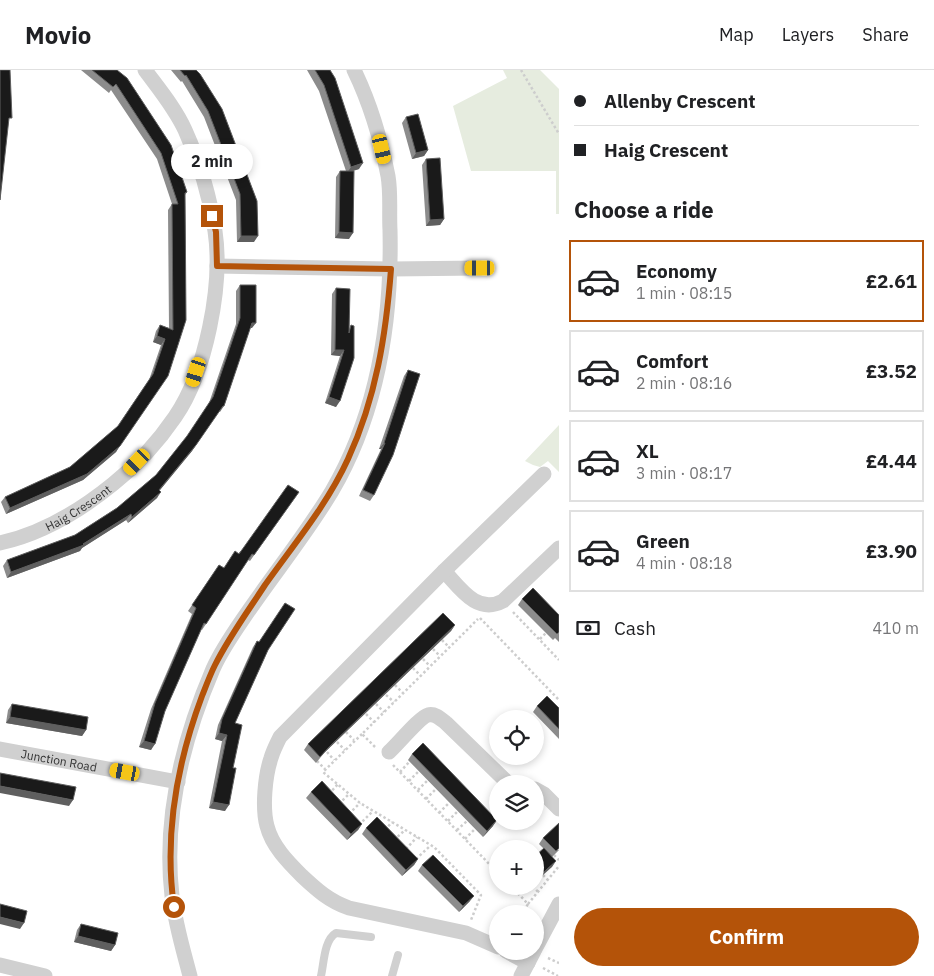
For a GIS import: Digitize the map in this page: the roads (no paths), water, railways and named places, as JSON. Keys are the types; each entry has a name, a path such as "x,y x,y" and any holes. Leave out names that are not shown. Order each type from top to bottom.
{"street":[{"name":"Haig Crescent","path":"0,543 63,518 92,502 125,474 170,423 191,388 206,342 215,298 217,266 216,232 209,199 184,128 166,98 145,70"},
{"path":"190,976 176,922 170,854 172,816 186,744 196,712 214,667 229,639 266,584 306,531 332,491 348,460 362,425 383,348 391,269 388,179 378,135 354,70"},
{"path":"217,266 391,269 480,268"},
{"path":"489,943 466,933 349,908 333,902 317,891 290,864 276,845 267,826 265,804 271,757 280,737 444,571 544,474"},
{"path":"444,571 482,612 503,601 557,554"},
{"path":"387,754 428,715 435,715 446,723 500,775"},
{"name":"Junction Road","path":"0,749 178,782"},
{"path":"544,794 559,810"},
{"path":"544,932 559,904"},
{"path":"0,965 46,976"}],"lane":[{"path":"321,976 328,944 332,935 336,933 371,937"},
{"path":"392,976 398,954"}]}
